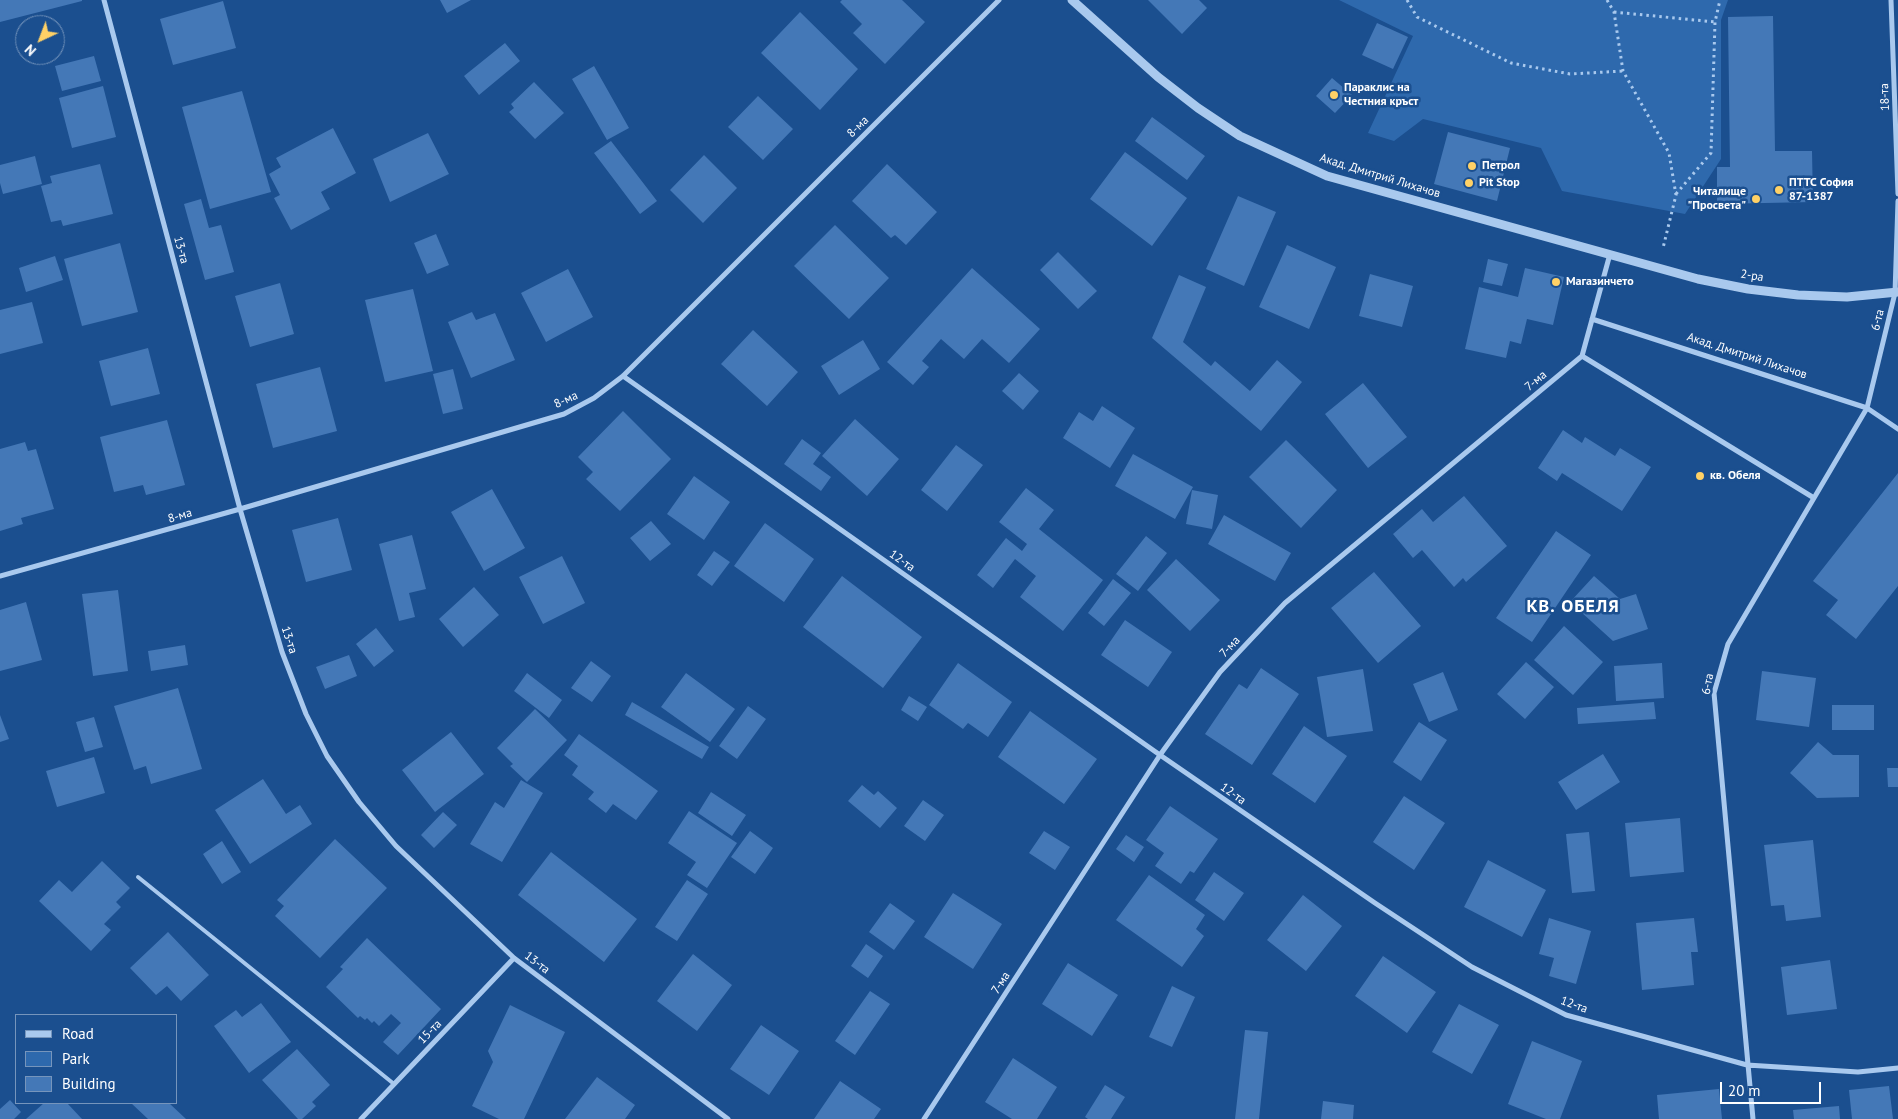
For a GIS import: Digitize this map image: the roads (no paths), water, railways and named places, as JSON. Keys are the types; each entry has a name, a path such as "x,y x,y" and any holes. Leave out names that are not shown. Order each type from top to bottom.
{"street":[{"name":"13-та","path":"104,0 240,509 282,652 306,714 327,756 359,802 396,846 514,958 728,1119"},
{"name":"8-ма","path":"0,576 240,509 564,414 594,398 623,376 999,0"},
{"name":"Акад. Дмитрий Лихачов","path":"1072,0 1158,77 1198,108 1240,136 1327,176 1610,254"},
{"name":"18-та","path":"1891,0 1898,194"},
{"path":"1896,293 1898,201"},
{"name":"2-ра","path":"1610,254 1706,281 1748,289 1798,295 1847,297 1896,293"},
{"path":"1610,254 1582,356 1814,498"},
{"name":"6-та","path":"1753,1119 1714,693 1728,644 1867,408 1896,293"},
{"name":"Акад. Дмитрий Лихачов","path":"1592,319 1867,408 1898,429"},
{"name":"7-ма","path":"924,1119 1160,755 1220,672 1285,603 1582,356"},
{"name":"12-та","path":"623,376 1160,755 1374,903 1472,967 1566,1015 1747,1065 1858,1072 1898,1068"},
{"name":"15-та","path":"361,1119 514,958"}],"lane":[{"path":"138,877 394,1084"}],"place":[{"name":"Параклис на Честния кръст","path":"1334,95"},
{"name":"Петрол","path":"1472,166"},
{"name":"Pit Stop","path":"1469,183"},
{"name":"ПТТС София 87-1387","path":"1779,190"},
{"name":"Читалище \"Просвета\"","path":"1756,199"},
{"name":"Магазинчето","path":"1556,282"},
{"name":"кв. Обеля","path":"1700,476"}],"district":[{"name":"КВ. ОБЕЛЯ","path":"1573,607"}]}
